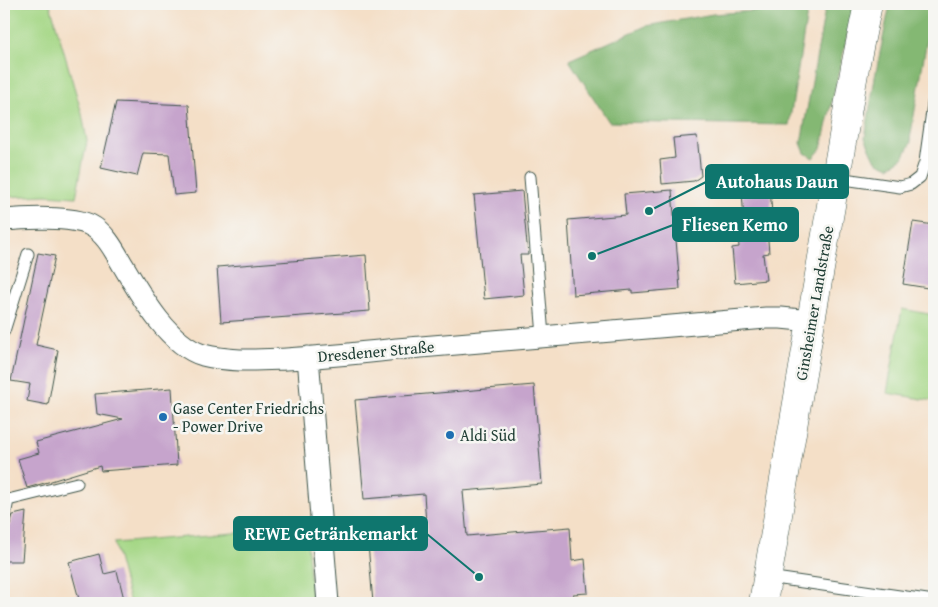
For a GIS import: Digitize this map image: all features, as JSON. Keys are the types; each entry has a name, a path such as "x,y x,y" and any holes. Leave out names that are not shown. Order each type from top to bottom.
{"main road":[{"name":"Ginsheimer Landstraße","path":"763,603 868,4"}],"street":[{"name":"Dresdener Straße","path":"4,220 55,218 92,226 111,244 140,294 170,333 200,354 219,359 248,361 308,357 766,318 811,321"},
{"path":"308,357 328,603"}],"lane":[{"path":"837,178 900,187 910,184 920,177 925,162 934,97"},
{"path":"530,177 543,336"},
{"path":"4,330 28,254"},
{"path":"4,521 8,500 77,483"},
{"path":"768,577 934,601"}],"green space":[{"path":"4,4 50,4 82,114 87,141 76,197 46,195 4,197"},
{"path":"826,4 856,4 821,149 813,158 805,153 801,143"},
{"path":"890,4 933,4 911,142 903,158 889,167 876,161 865,138"},
{"path":"808,7 789,125 609,122 569,60 646,26 713,14"},
{"path":"902,309 934,315 934,401 887,393"},
{"path":"306,527 312,603 130,603 114,543"}],"building":[{"path":"116,102 189,105 196,193 174,195 169,154 143,153 137,176 101,168"},
{"path":"697,136 701,176 694,181 662,184 660,160 675,158 673,138"},
{"path":"770,188 773,227 767,228 769,253 763,254 766,280 735,283 732,248 739,247 737,223 744,222 742,191"},
{"path":"672,190 680,289 632,293 632,290 573,295 568,220 626,215 624,194"},
{"path":"522,191 528,255 520,255 524,295 484,299 474,195"},
{"path":"913,222 934,225 934,289 903,284"},
{"path":"38,253 55,256 36,345 58,350 48,405 27,401 30,384 11,381"},
{"path":"366,255 370,311 221,322 217,267"},
{"path":"534,385 542,484 463,491 467,536 570,527 572,561 585,559 588,593 573,594 574,603 373,603 368,544 427,539 424,494 364,499 355,400"},
{"path":"172,388 177,465 101,471 100,466 27,488 18,459 39,453 36,442 123,419 97,414 95,394"},
{"path":"26,512 22,561 4,561 6,528 10,525 13,515"},
{"path":"99,554 104,574 117,571 125,603 80,603 69,562"}],"place":[{"name":"Autohaus Daun","path":"649,211"},
{"name":"Fliesen Kemo","path":"592,256"},
{"name":"Gase Center Friedrichs - Power Drive","path":"163,417"},
{"name":"Aldi Süd","path":"450,435"},
{"name":"REWE Getränkemarkt","path":"479,577"}]}
